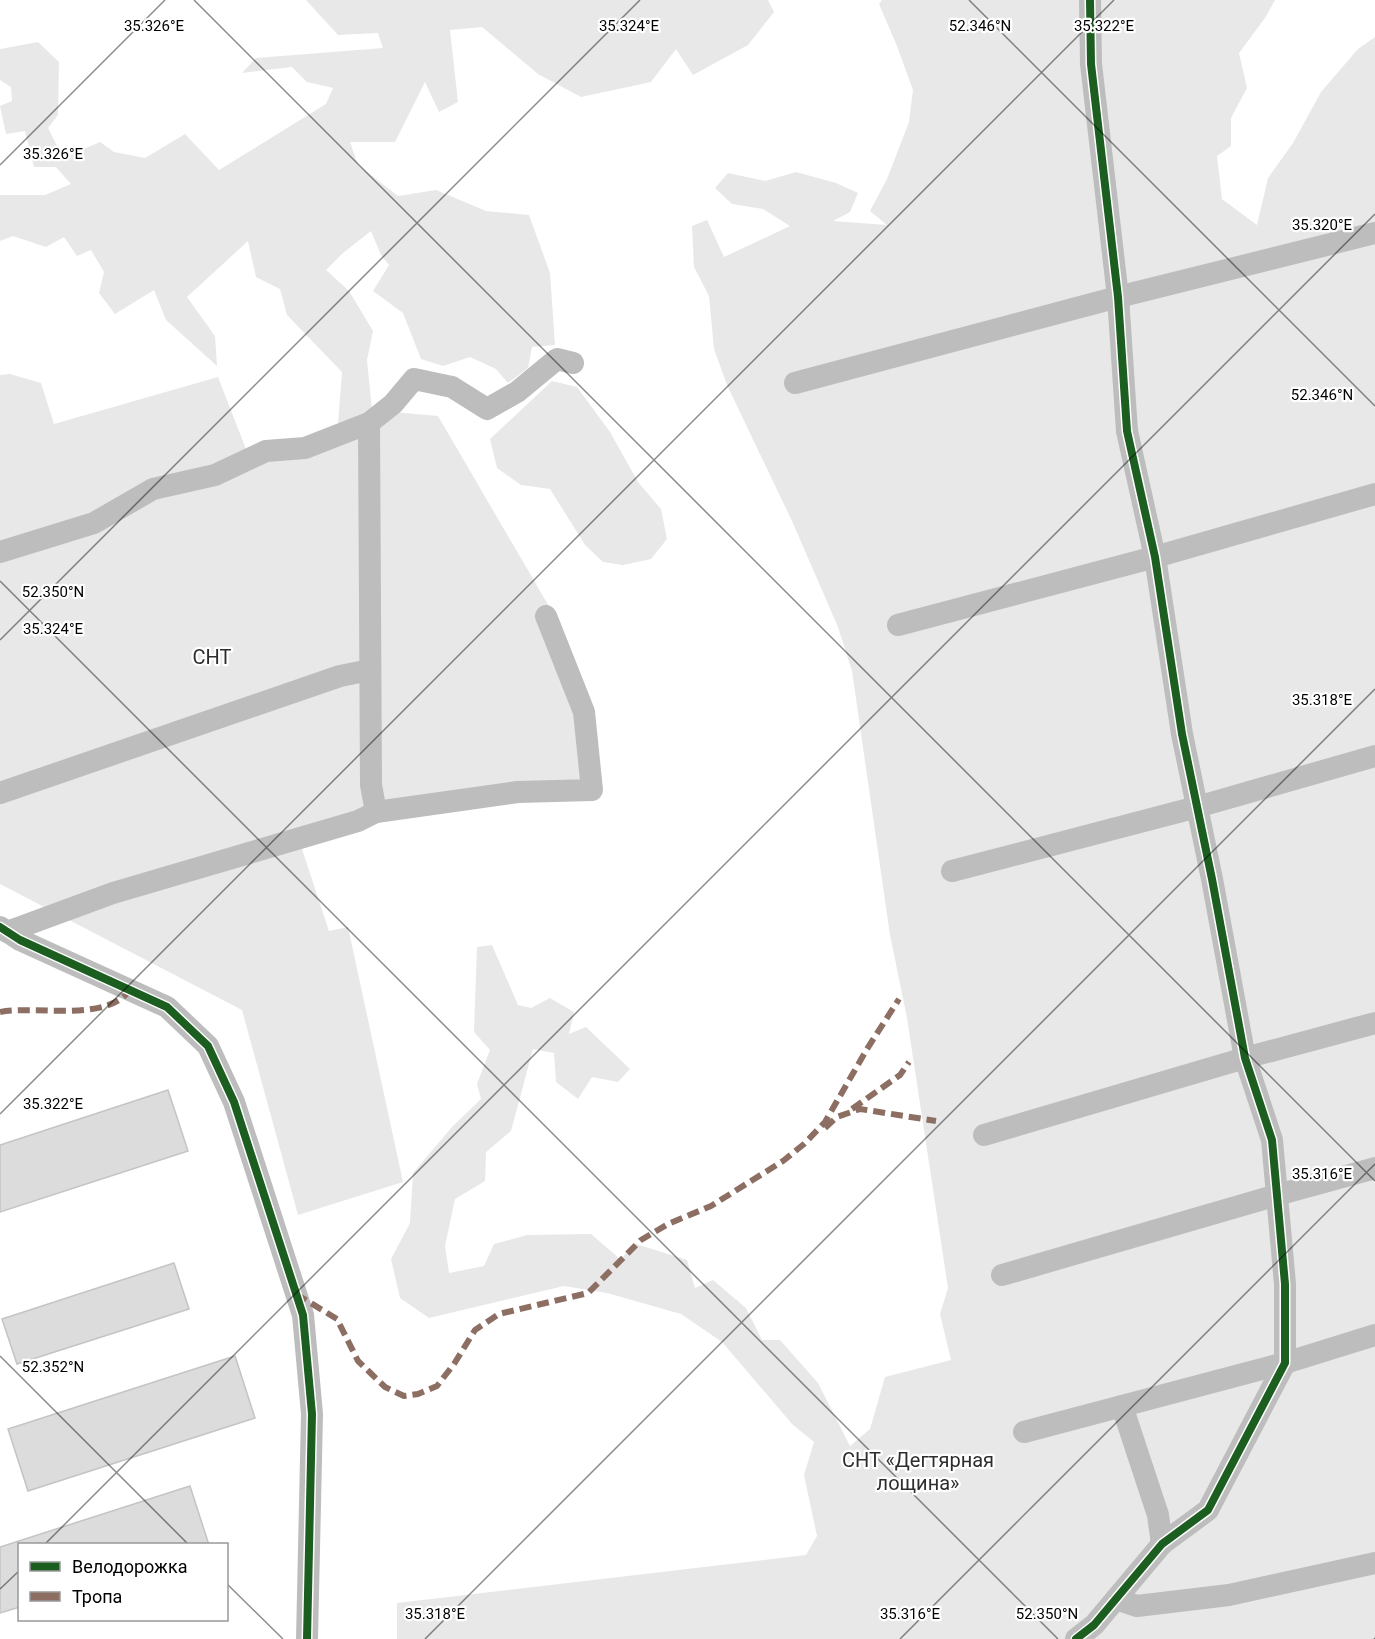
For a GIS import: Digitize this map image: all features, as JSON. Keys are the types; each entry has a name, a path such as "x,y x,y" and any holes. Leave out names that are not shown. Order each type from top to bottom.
{"street":[{"path":"1076,1639 1094,1625 1162,1544 1208,1510 1285,1362 1285,1284 1272,1140 1245,1058 1182,734 1155,557 1127,431 1118,297 1091,64 1090,0"},
{"path":"795,383 1118,297 1375,233"},
{"path":"0,552 94,523 153,489 215,474 266,451 305,448 369,423 393,404 414,379 452,387 487,409 517,392 557,359 573,363"},
{"path":"369,423 371,785 376,812"},
{"path":"898,625 1155,557 1375,494"},
{"path":"3,930 113,893 358,821 376,812 518,792 592,790 584,712 546,616"},
{"path":"0,793 340,676 370,670"},
{"path":"952,871 1197,807 1375,756"},
{"path":"3,930 20,940 167,1007 208,1046 234,1102 303,1315 312,1414 307,1639"},
{"path":"984,1135 1245,1058 1375,1023"},
{"path":"1002,1275 1375,1168"},
{"path":"1024,1432 1285,1362 1375,1335"},
{"path":"1122,1406 1158,1515 1162,1544"},
{"path":"1116,1599 1137,1606 1229,1595 1375,1563"}],"green space":[{"name":"СНТ","path":"306,0 768,0 774,12 748,45 693,75 676,49 651,82 581,97 538,74 482,27 450,30 458,102 439,112 425,82 395,142 350,142 358,165 398,196 436,190 486,211 529,215 550,273 555,345 532,347 528,368 508,383 496,369 470,357 443,366 421,359 403,313 373,291 389,265 381,255 371,231 326,270 349,291 373,331 367,360 372,410 438,416 557,620 593,712 601,797 517,802 380,821 302,849 329,931 348,927 403,1182 298,1215 242,1010 0,884 0,375 10,374 41,383 54,424 218,377 246,449 308,438 338,424 342,372 287,315 280,289 256,277 248,241 187,297 215,336 217,366 166,320 154,290 115,314 99,293 104,272 91,250 77,256 64,237 46,247 13,236 0,241 0,195 45,195 71,184 56,167 34,167 25,131 6,134 0,106 12,101 11,87 0,80 0,49 38,42 59,62 58,115 48,128 63,158 100,142 114,152 145,158 185,134 219,170 326,104 333,88 307,82 292,67 242,73 256,58 383,48 378,33 338,35"},
{"name":"СНТ «Дегтярная лощина»","path":"882,0 1275,0 1265,18 1239,53 1247,88 1231,118 1231,146 1217,156 1222,199 1257,225 1268,178 1293,143 1321,92 1358,49 1375,37 1375,1639 397,1639 397,1603 806,1555 817,1536 804,1475 814,1442 792,1424 722,1342 681,1314 607,1293 564,1286 429,1318 400,1298 391,1259 410,1223 413,1173 452,1127 481,1099 477,1084 490,1050 474,1032 477,947 492,945 518,1005 531,1008 550,998 574,1012 569,1034 586,1027 630,1069 618,1082 592,1077 578,1099 556,1082 554,1053 533,1049 511,1131 486,1152 485,1181 455,1199 445,1246 449,1273 484,1266 494,1244 527,1235 591,1234 620,1259 636,1244 687,1260 695,1288 713,1280 746,1308 762,1340 780,1340 818,1383 850,1446 870,1429 885,1377 951,1360 940,1314 948,1288 907,1018 890,935 852,671 838,627 792,521 727,385 714,349 709,296 694,267 692,226 707,220 724,257 790,226 763,209 732,204 715,188 728,173 765,181 796,172 836,183 858,193 850,212 833,221 887,225 870,211 887,179 909,122 913,90 879,4"},
{"path":"552,381 577,387 610,432 638,482 661,509 667,539 651,559 623,565 603,562 585,545 550,489 521,485 497,468 490,439"}],"building":[{"path":"168,1090 188,1151 0,1212 0,1145"},
{"path":"174,1263 189,1309 17,1364 2,1319"},
{"path":"235,1356 255,1418 28,1491 8,1429"},
{"path":"190,1486 208,1543 18,1543 18,1608 0,1613 0,1547"}],"marked path":[{"path":"0,1012 88,1010 119,1000 130,990"},
{"path":"296,1294 337,1319 358,1361 385,1387 404,1396 418,1394 437,1386 475,1330 499,1314 588,1293 641,1240 668,1224 711,1206 783,1161 804,1144 825,1122 899,999"},
{"path":"852,1109 900,1075 909,1062"},
{"path":"825,1128 837,1117 860,1109 936,1121"}],"cycle path":[{"path":"1076,1639 1094,1625 1162,1544 1208,1510 1285,1363 1285,1284 1272,1140 1245,1058 1182,734 1155,557 1127,431 1118,297 1091,64 1090,0"},
{"path":"0,927 20,940 167,1007 208,1046 234,1102 303,1315 312,1414 307,1639"}]}
